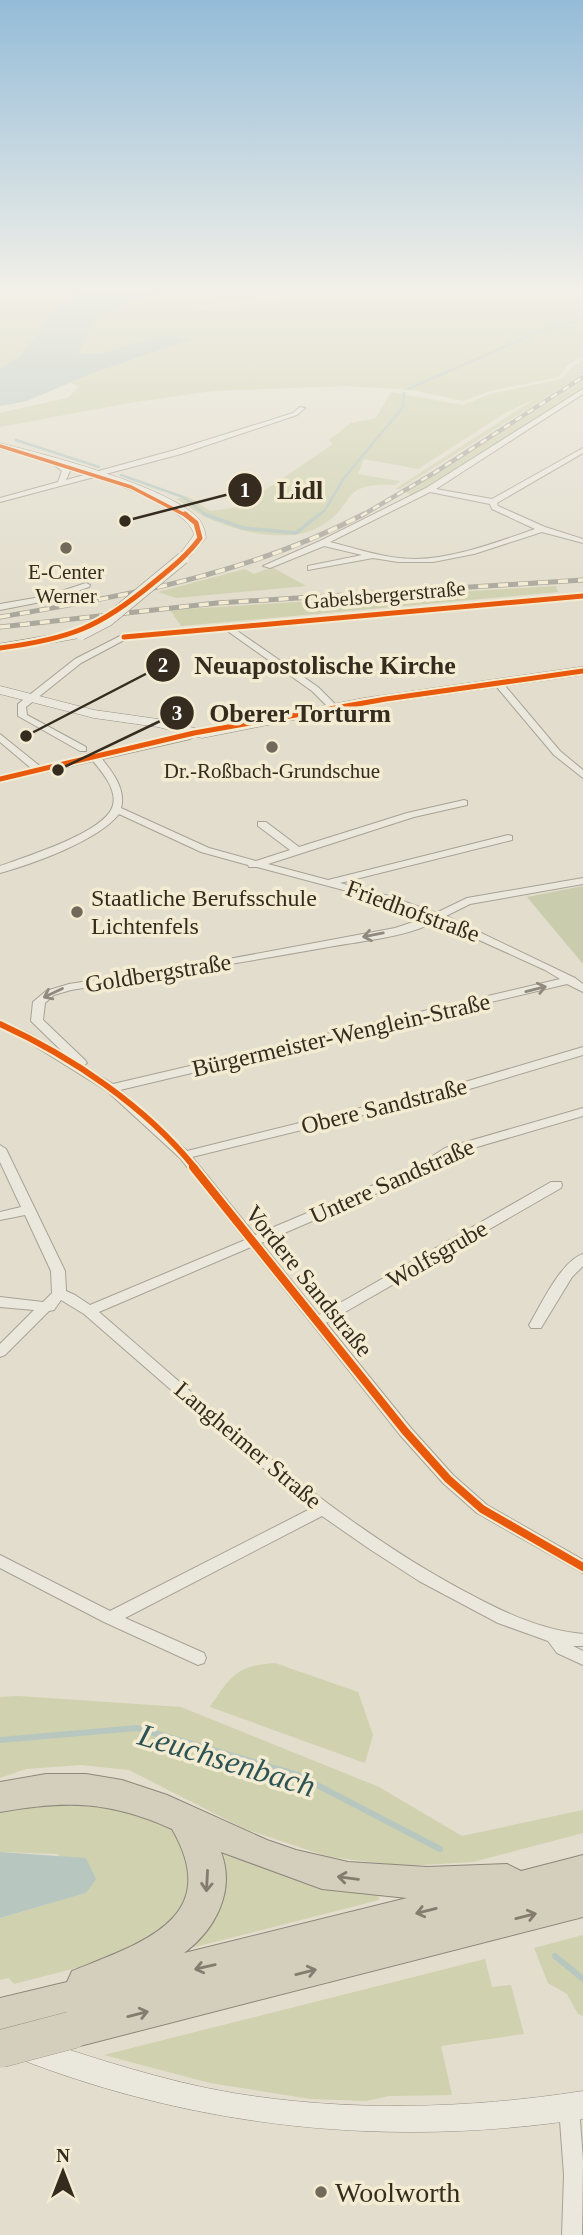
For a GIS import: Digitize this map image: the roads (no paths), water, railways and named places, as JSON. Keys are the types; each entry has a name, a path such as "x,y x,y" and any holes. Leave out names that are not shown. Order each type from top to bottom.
{"highway":[{"path":"0,1797 58,1786 108,1789 146,1800 284,1861 339,1878 400,1884 576,1883"},
{"path":"7,2023 153,1954 179,1936 194,1920 206,1896 209,1878 198,1842 185,1819"},
{"path":"7,2023 576,1883"},
{"path":"0,2049 576,1883"}],"street":[{"path":"267,566 323,543 429,490 576,395"},
{"path":"0,500 178,452 295,414 302,408"},
{"path":"0,446 93,475 170,504 193,520 200,538 183,558 108,620 81,634 0,648"},
{"path":"429,490 493,502 583,450"},
{"path":"57,464 67,474 61,483"},
{"path":"493,502 495,507 542,529 583,541"},
{"path":"323,543 397,560 418,560 478,550 542,529"},
{"path":"311,568 376,555"},
{"path":"0,607 48,598 86,585"},
{"name":"Gabelsbergerstraße","path":"29,698 78,661 112,642 138,635 583,596"},
{"path":"228,627 315,688 334,708"},
{"path":"0,779 187,737 194,733 334,708 583,671"},
{"path":"498,683 557,753 583,775"},
{"path":"0,690 194,733"},
{"path":"29,698 21,706 23,716 83,749"},
{"path":"0,737 39,770"},
{"path":"0,870 94,831 108,822 117,810 117,792 111,778 95,757"},
{"path":"253,865 295,849 411,815 464,803"},
{"name":"Friedhofstraße","path":"117,810 205,850 253,865 331,882 438,917 571,980 583,989"},
{"path":"262,824 295,849"},
{"path":"331,882 508,838"},
{"name":"Goldbergstraße","path":"111,1088 40,1026 35,1011 43,997 69,987 207,966 396,931 438,917 477,898 583,880"},
{"name":"Bürgermeister-Wenglein-Straße","path":"111,1088 571,980"},
{"name":"Vordere Sandstraße","path":"0,1024 26,1036 111,1088 184,1155 251,1242 448,1479 482,1508 583,1567"},
{"name":"Obere Sandstraße","path":"184,1155 469,1085 583,1051"},
{"name":"Untere Sandstraße","path":"89,1311 418,1171 449,1151 583,1112"},
{"path":"0,1149 58,1271 60,1294 0,1352"},
{"name":"Wolfsgrube","path":"317,1322 556,1185"},
{"path":"0,1216 29,1210"},
{"path":"536,1325 567,1274 583,1258"},
{"name":"Langheimer Straße","path":"60,1294 89,1311 322,1509 398,1562 448,1592 511,1623 554,1637 563,1648 583,1658"},
{"path":"0,1302 17,1301 49,1307"},
{"path":"110,1618 322,1509"},
{"path":"0,1561 110,1618 198,1658"},
{"path":"554,1637 583,1640"},
{"path":"7,2023 231,2105 310,2115 469,2118 576,2106 572,2235"}],"waterway":[{"path":"318,516 325,510 344,478 403,407 404,395"},
{"path":"16,440 99,467"},
{"path":"121,475 183,497 205,514"},
{"path":"205,514 243,528 296,533 320,514"},
{"name":"Leuchsenbach","path":"0,1740 137,1728 298,1775 440,1849"},
{"name":"Leuchsenbach","path":"555,1956 583,1979"}],"railway":[{"path":"361,516 434,473 555,395"},
{"path":"0,617 140,591 232,567 321,535 364,514"},
{"path":"0,627 217,603 583,580"}],"place":[{"name":"Lidl","path":"125,521"},
{"name":"E-Center Werner","path":"66,548"},
{"name":"Neuapostolische Kirche","path":"26,736"},
{"name":"Dr.-Roßbach-Grundschue","path":"272,747"},
{"name":"Oberer Torturm","path":"58,770"},
{"name":"Staatliche Berufsschule Lichtenfels","path":"77,912"},
{"name":"Woolworth","path":"321,2192"}]}
